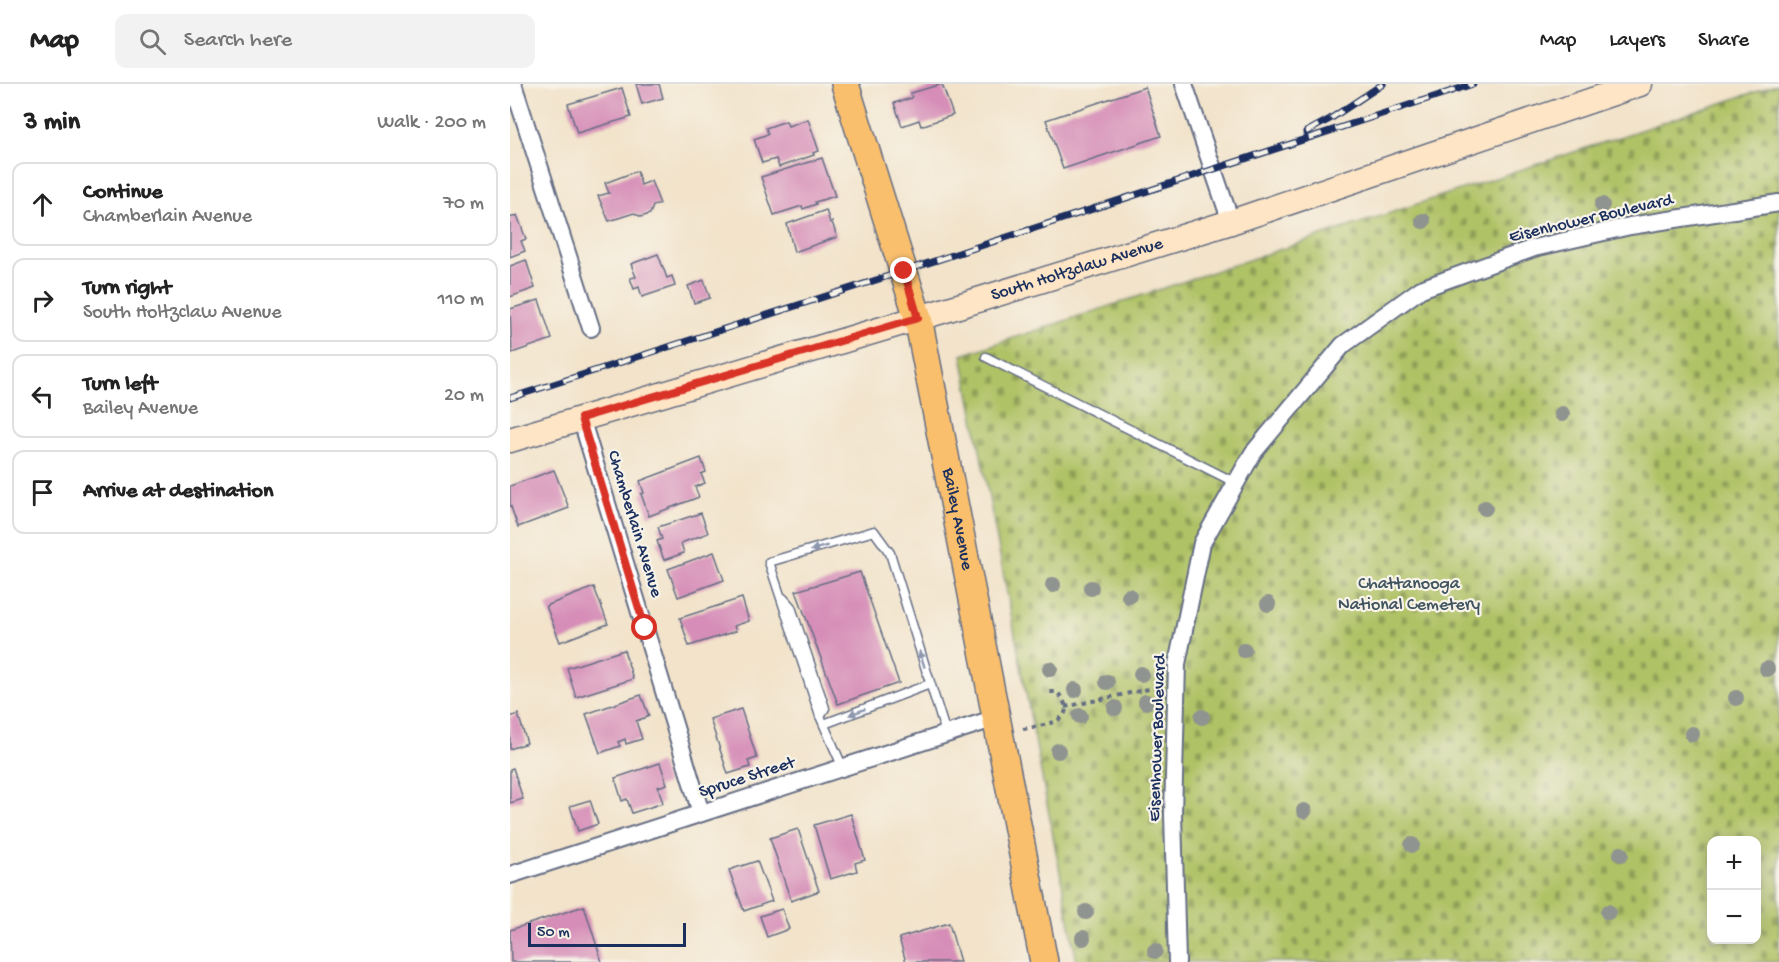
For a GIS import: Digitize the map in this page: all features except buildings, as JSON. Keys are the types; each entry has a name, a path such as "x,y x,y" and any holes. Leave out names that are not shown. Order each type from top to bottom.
{"main road":[{"name":"Bailey Avenue","path":"846,84 918,318 1044,962"},
{"name":"South Holtzclaw Avenue","path":"510,440 1231,222 1640,84"}],"street":[{"path":"513,84 591,328"},
{"path":"1184,84 1231,222"},
{"name":"Eisenhower Boulevard","path":"1177,962 1173,814 1177,664 1202,543 1253,453 1343,345 1421,289 1534,248 1630,226 1779,202"},
{"name":"Chamberlain Avenue","path":"581,418 701,813"},
{"name":"Spruce Street","path":"510,875 946,734 998,726"}],"lane":[{"path":"986,357 1236,483"},
{"path":"843,768 822,720 770,562 874,531 890,553 946,734"},
{"path":"822,720 930,684"}],"path":[{"path":"1065,706 1177,683"},
{"path":"998,726 1059,722 1064,716 1065,706 1062,697 1057,692 1050,692"}],"green space":[{"name":"Chattanooga National Cemetery","path":"1779,84 1779,962 1077,962 962,355"}],"railway":[{"path":"1306,132 1383,84"},
{"path":"510,398 1473,84"}],"route":[{"path":"645,628 581,418 918,318 904,271"}]}
